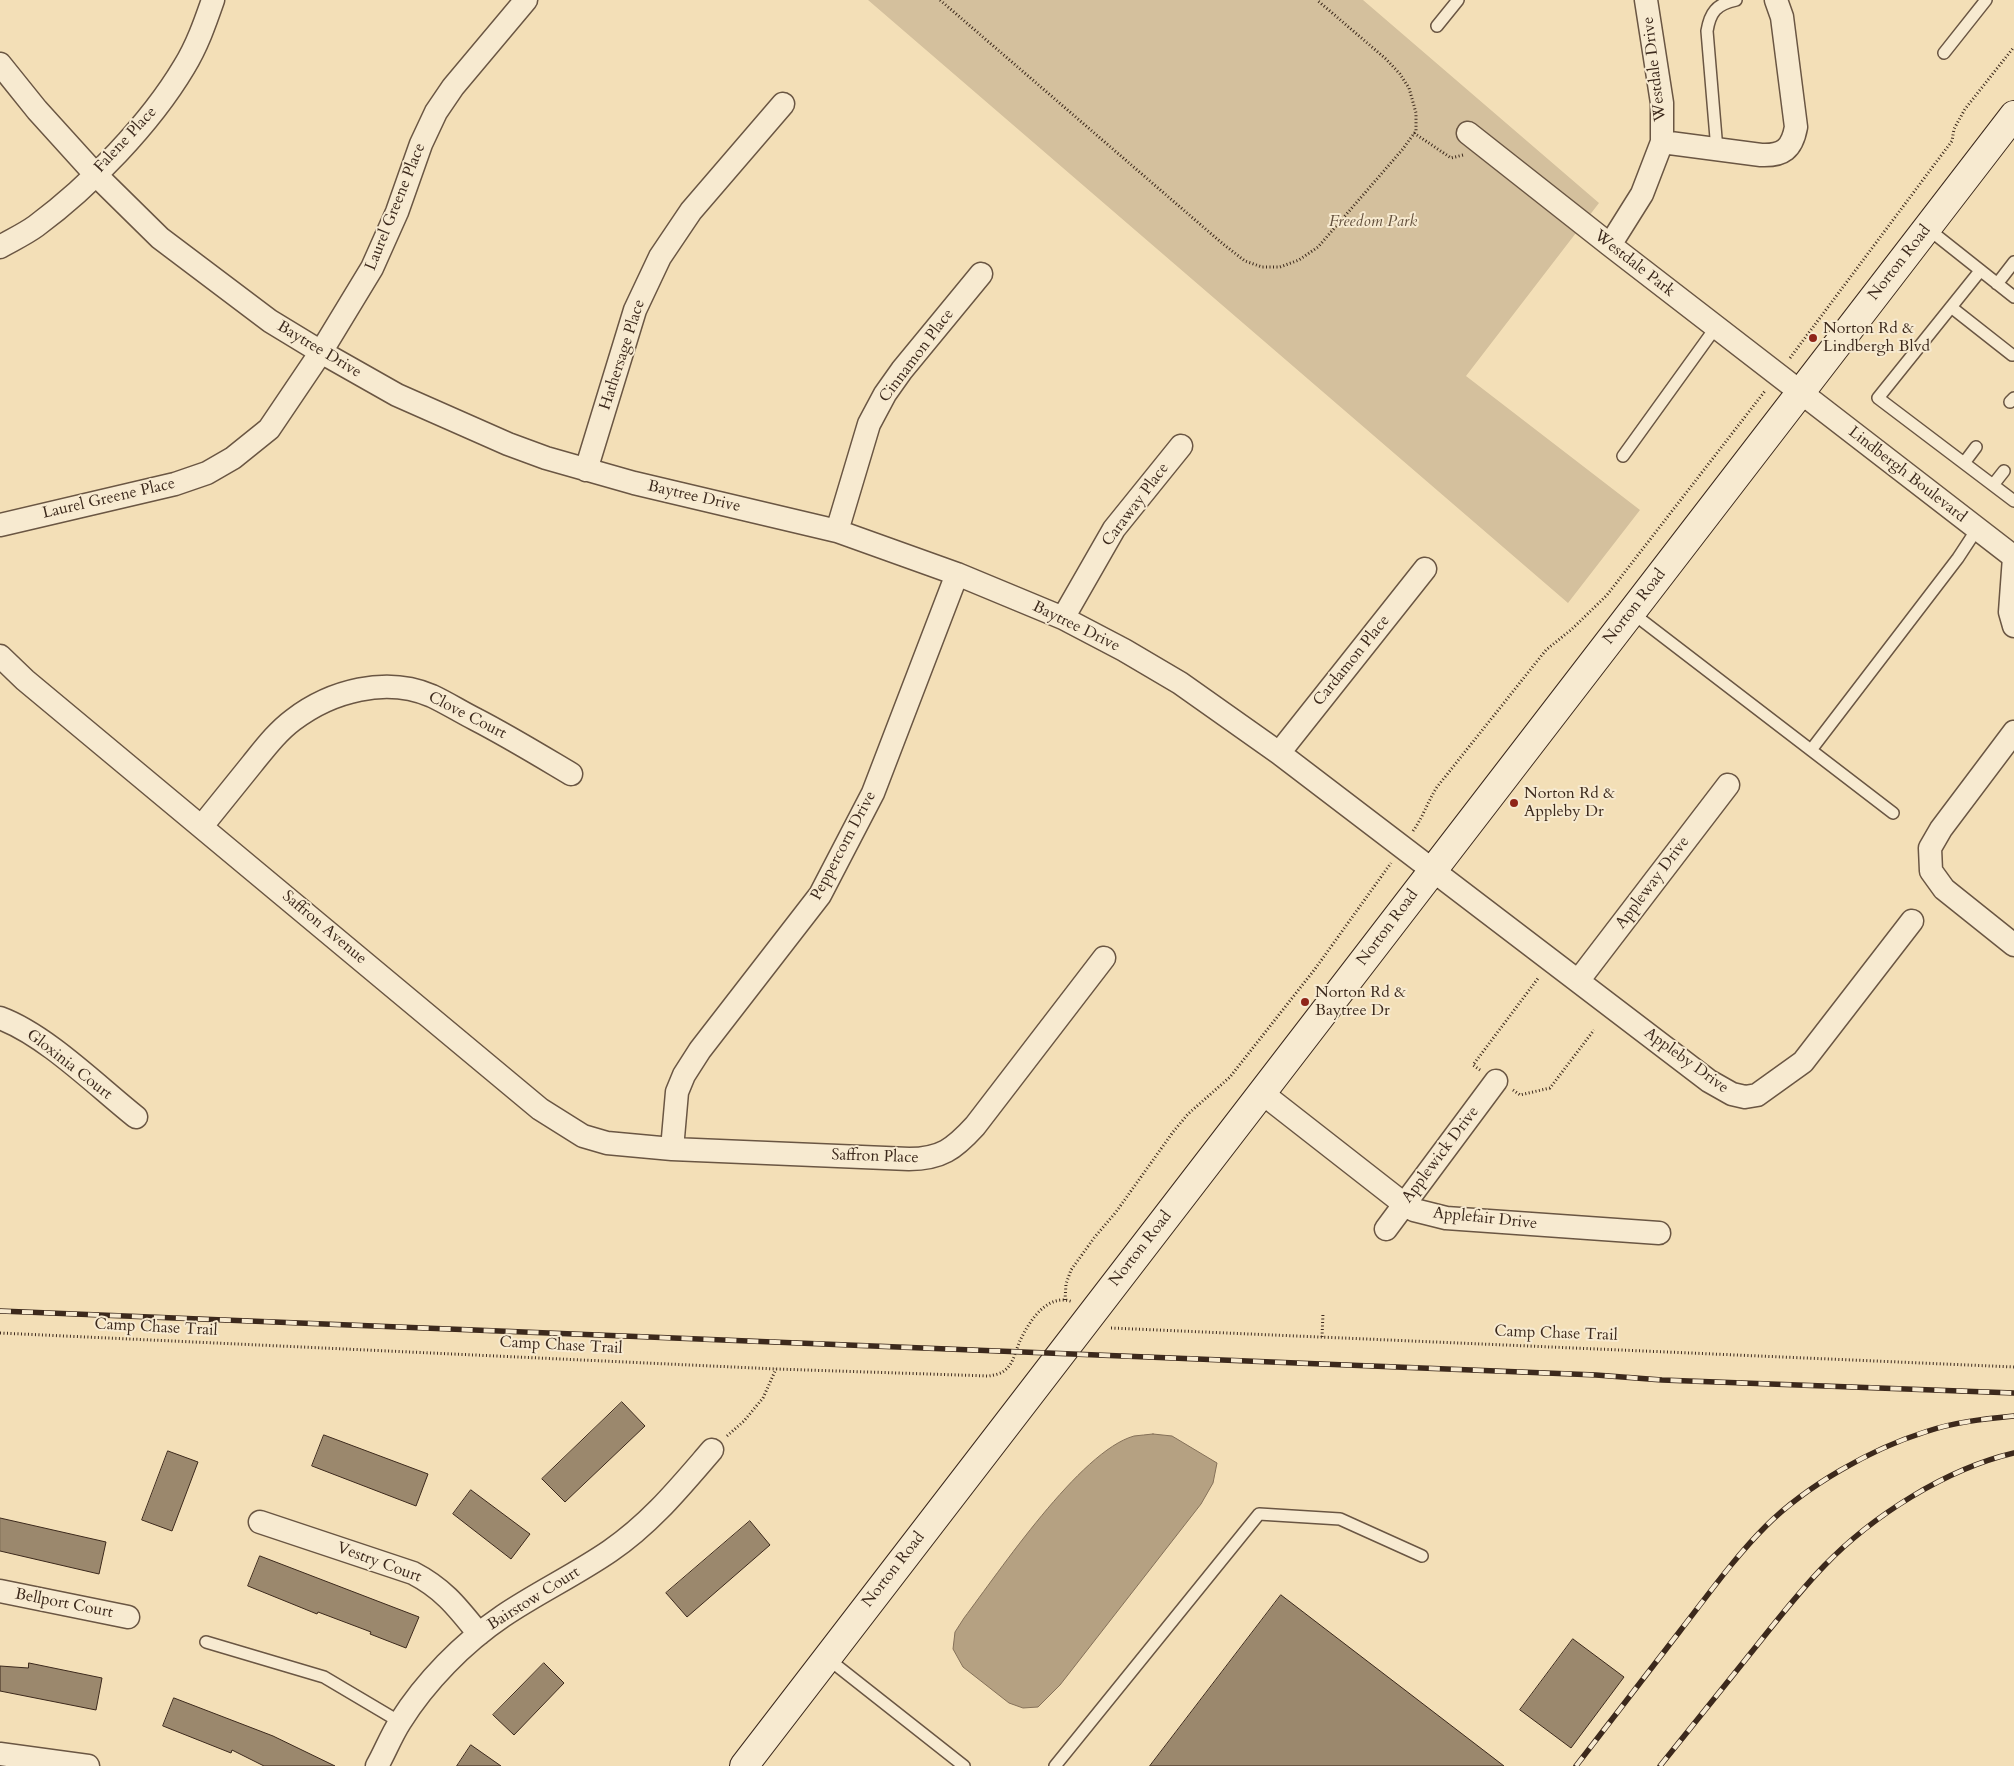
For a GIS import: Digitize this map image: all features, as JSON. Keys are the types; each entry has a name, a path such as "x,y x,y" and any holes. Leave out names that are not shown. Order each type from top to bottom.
{"main road":[{"name":"Norton Road","path":"744,1766 2014,115"}],"street":[{"name":"Falene Place","path":"0,247 35,227 95,174 133,136 163,100 185,66 200,36 213,0"},
{"name":"Laurel Greene Place","path":"0,525 176,484 207,473 233,458 269,429 321,352 372,268 397,212 421,144 436,112 453,87 526,0"},
{"name":"Westdale Drive","path":"1610,245 1642,194 1662,142 1662,102 1646,0"},
{"path":"1662,142 1774,156 1786,150 1794,140 1796,127 1782,17 1776,0"},
{"name":"Baytree Drive","path":"0,64 37,110 95,174 160,238 270,321 397,395 508,444 586,470 837,531 957,574 1063,618 1124,650 1180,683 1278,752 1433,869"},
{"name":"Hathersage Place","path":"586,470 635,310 660,257 691,211 783,104"},
{"name":"Westdale Park","path":"1468,134 1800,393"},
{"name":"Cinnamon Place","path":"837,531 869,424 885,394 902,370 981,274"},
{"name":"Lindbergh Boulevard","path":"1800,393 2014,557"},
{"name":"Caraway Place","path":"1063,618 1114,529 1182,446"},
{"path":"2014,557 2010,612 2014,626"},
{"name":"Cardamon Place","path":"1278,752 1426,570"},
{"name":"Peppercorn Drive","path":"672,1149 677,1092 684,1075 700,1050 820,895 873,794 957,574"},
{"name":"Saffron Avenue","path":"0,656 25,680 540,1108 583,1136 607,1143 672,1149"},
{"name":"Clove Court","path":"202,826 274,737 292,720 315,705 334,696 382,686 407,689 431,696 500,732 570,774"},
{"path":"2014,732 1941,829 1930,848 1931,871 1944,889 2014,945"},
{"name":"Appleway Drive","path":"1578,981 1728,785"},
{"name":"Appleby Drive","path":"1433,869 1709,1081 1732,1094 1745,1097 1757,1095 1803,1062 1912,921"},
{"name":"Saffron Place","path":"672,1149 909,1159 928,1159 947,1152 975,1126 1104,958"},
{"name":"Gloxinia Court","path":"0,1018 34,1035 136,1118"},
{"name":"Applewick Drive","path":"1386,1229 1496,1081"},
{"name":"Applefair Drive","path":"1262,1092 1414,1210 1446,1218 1659,1232"},
{"name":"Bairstow Court","path":"377,1766 400,1722 425,1688 480,1634 503,1616 610,1551 657,1513 712,1450"},
{"name":"Vestry Court","path":"260,1522 413,1573 432,1583 451,1598 480,1634"},
{"name":"Bellport Court","path":"0,1591 128,1617"},
{"path":"0,1754 88,1766"}],"lane":[{"path":"1437,26 1458,0"},
{"path":"1717,150 1707,31 1710,15 1720,6 1736,0"},
{"path":"1944,53 1986,0"},
{"path":"1927,228 2014,297"},
{"path":"1997,284 2014,262"},
{"path":"1980,271 1878,398 2014,501"},
{"path":"1951,307 2012,355"},
{"path":"1623,456 1716,327"},
{"path":"1964,463 1976,447"},
{"path":"1993,485 2004,471"},
{"path":"1811,750 1958,558 1977,529"},
{"path":"1631,612 1893,813"},
{"path":"1055,1766 1259,1514 1340,1519 1422,1556"},
{"path":"206,1642 324,1677 400,1722"},
{"path":"827,1658 964,1766"}],"path":[{"path":"940,0 1223,244 1245,261 1262,267 1280,267 1299,260 1318,247 1402,150 1416,131 1416,113 1408,88 1400,74 1386,59 1317,0"},
{"path":"1080,1307 1074,1302 1065,1300 1066,1284 1072,1270 1094,1238 1116,1212 1173,1132 1188,1114 1230,1077 1315,969 1421,820 1427,804 1437,787 1546,650 1572,629 1607,595 1778,375 1949,145 1954,136 1954,129 1965,109 2014,47"},
{"path":"1414,133 1451,158 1488,150"},
{"path":"1473,1065 1551,961"},
{"path":"1520,1095 1550,1088 1594,1030"},
{"name":"Camp Chase Trail","path":"0,1333 776,1369 989,1376 1004,1371 1009,1366 1027,1328 1046,1306 1058,1300 1065,1300"},
{"path":"1322,1337 1323,1312"},
{"name":"Camp Chase Trail","path":"1106,1327 1114,1329 2014,1367"},
{"path":"712,1450 744,1421 763,1398 776,1369"}],"green space":[{"name":"Freedom Park","path":"868,0 1363,0 1599,203 1466,376 1640,510 1568,603"}],"shaded area":[{"path":"1153,1434 1172,1436 1217,1463 1213,1483 1201,1504 1060,1685 1038,1707 1023,1708 1009,1703 963,1667 953,1649 955,1632 1042,1515 1090,1464 1113,1446 1134,1436"}],"building":[{"path":"622,1402 645,1426 565,1502 542,1479"},
{"path":"324,1435 428,1474 416,1506 312,1466"},
{"path":"168,1451 198,1462 172,1531 142,1520"},
{"path":"471,1490 530,1534 511,1559 453,1514"},
{"path":"0,1518 106,1542 99,1574 0,1551"},
{"path":"750,1521 770,1545 687,1617 666,1593"},
{"path":"260,1556 419,1617 406,1648 370,1634 371,1632 318,1612 317,1614 248,1586"},
{"path":"1281,1595 1504,1766 1150,1766"},
{"path":"1573,1639 1624,1677 1571,1748 1520,1710"},
{"path":"29,1663 102,1678 96,1710 0,1691 0,1666 28,1668"},
{"path":"544,1663 564,1683 514,1735 493,1715"},
{"path":"174,1698 273,1736 335,1766 264,1766 232,1750 231,1753 163,1726"},
{"path":"471,1745 501,1766 457,1766"}],"railway":[{"path":"0,1311 2014,1393"},
{"path":"1576,1766 1732,1564 1754,1538 1782,1511 1840,1470 1904,1439 1958,1423 2014,1416"},
{"path":"1660,1766 1794,1600 1843,1547 1887,1512 1911,1497 1962,1470 2014,1453"}],"place":[{"name":"Norton Rd & Lindbergh Blvd","path":"1813,338"},
{"name":"Norton Rd & Appleby Dr","path":"1514,803"},
{"name":"Norton Rd & Baytree Dr","path":"1305,1002"}]}
